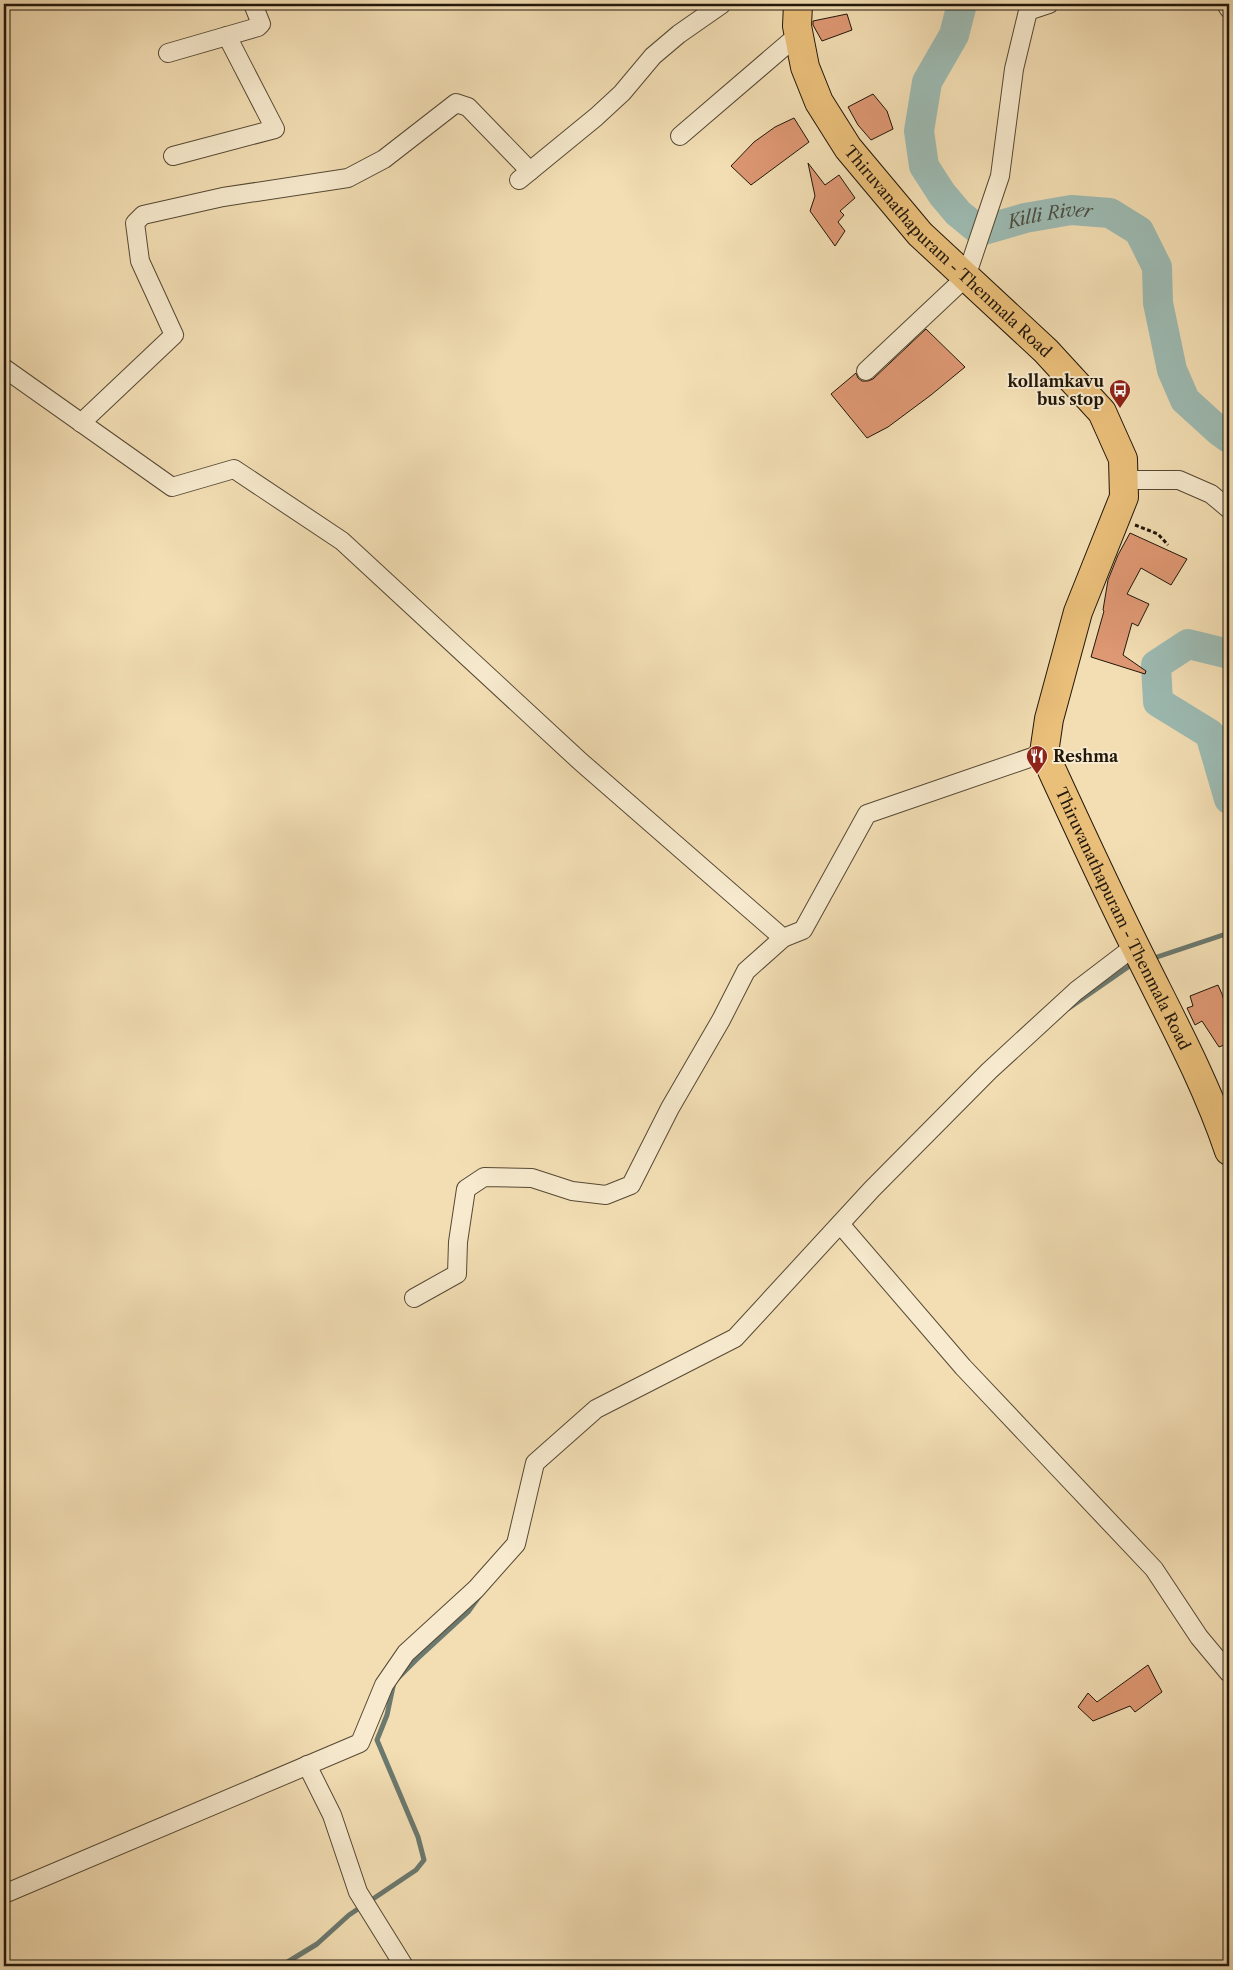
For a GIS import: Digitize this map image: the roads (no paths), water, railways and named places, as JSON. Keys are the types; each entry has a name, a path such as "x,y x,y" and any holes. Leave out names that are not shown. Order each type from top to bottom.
{"main road":[{"name":"Thiruvanathapuram - Thenmala Road","path":"798,4 799,34 805,67 819,102 848,148 920,234 1046,351 1102,412 1123,459 1124,497 1078,612 1049,719 1044,753 1135,946 1186,1047 1217,1116 1229,1151"}],"street":[{"path":"168,53 258,27 262,24 253,4"},
{"path":"81,422 174,335 140,261 134,223 143,215 223,196 348,178 384,159 456,103 468,107 524,175 596,117 622,93 653,56 679,34 722,4"},
{"path":"866,371 966,276 1000,176 1014,69 1028,11 1049,4"},
{"path":"1226,4 1229,9"},
{"path":"680,136 799,34"},
{"path":"173,156 275,129 227,36"},
{"path":"4,368 172,487 234,469 342,541 581,762 783,938"},
{"path":"1125,480 1179,480 1211,494 1229,509"},
{"path":"414,1298 457,1274 458,1242 466,1189 484,1177 532,1178 572,1191 606,1195 631,1185 670,1108 721,1020 746,972 783,938 804,930 866,814 1044,753"},
{"path":"4,1894 360,1742 384,1685 406,1653 476,1589 516,1544 535,1463 596,1409 735,1338 840,1224 989,1071 1076,991 1135,946"},
{"path":"840,1224 963,1367 1154,1569 1199,1638 1229,1673"},
{"path":"307,1765 332,1815 358,1892 404,1966"}],"waterway":[{"name":"Killi River","path":"962,4 954,35 927,82 919,131 924,166 942,194 958,213 980,231 1025,218 1071,210 1110,213 1139,231 1157,267 1158,303 1172,370 1185,400 1229,438"},
{"name":"Killi River","path":"1229,654 1188,644 1156,665 1158,702 1210,734 1229,799"},
{"path":"1157,957 1229,933"},
{"path":"1069,1008 1128,967"},
{"path":"281,1966 317,1944 349,1915 416,1870 424,1860 418,1837 377,1740 387,1715 394,1682 468,1612 481,1594"}],"place":[{"name":"kollamkavu bus stop","path":"1120,409"},
{"name":"Reshma","path":"1037,775"}]}
